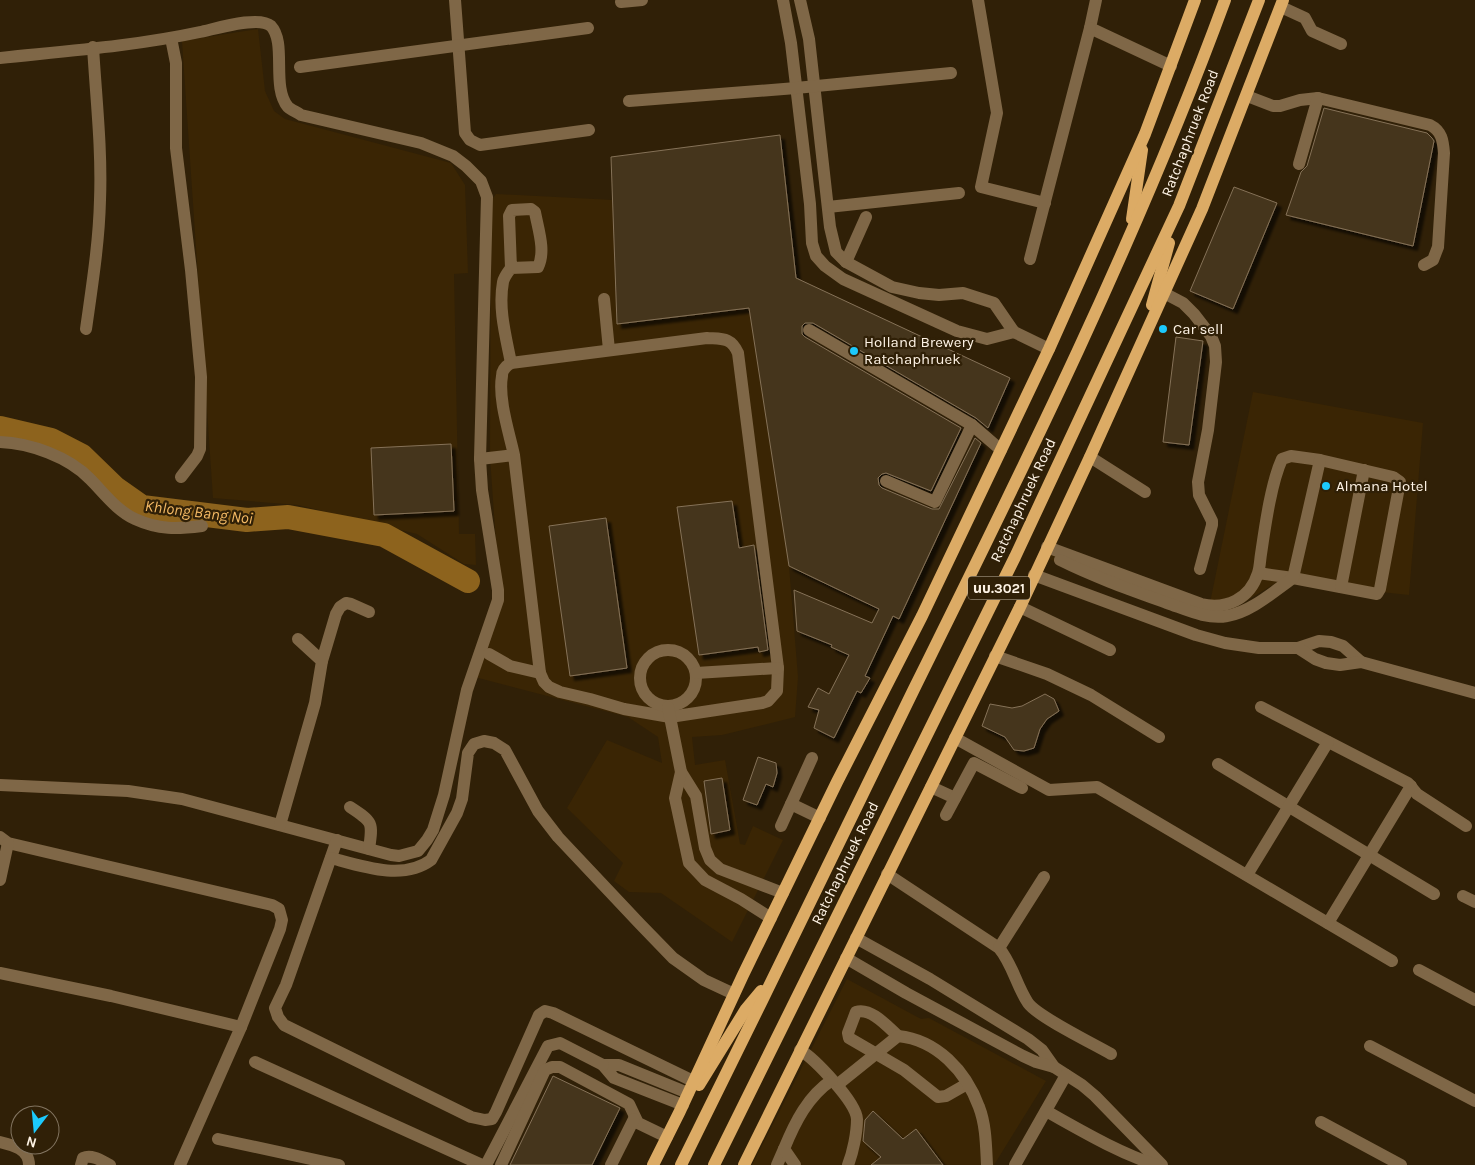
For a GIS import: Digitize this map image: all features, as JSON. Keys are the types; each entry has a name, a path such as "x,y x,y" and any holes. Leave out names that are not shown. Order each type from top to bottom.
{"main road":[{"path":"653,1165 783,893 922,616 1050,349 1145,134 1196,0"},
{"name":"Ratchaphruek Road","path":"681,1165 984,548 1129,239 1225,0"},
{"name":"Ratchaphruek Road","path":"714,1165 1015,557 1179,206 1259,0"},
{"name":"นบ.3021","path":"744,1165 800,1050 850,961 856,938 1020,607 1090,457 1142,338 1202,209 1282,3"},
{"path":"1129,239 1145,134"},
{"path":"1142,338 1179,206"},
{"path":"683,1103 696,1089 746,1009 771,980"}],"street":[{"path":"454,0 465,133 470,140 480,145 590,130"},
{"path":"621,2 642,0"},
{"path":"783,0 791,43 801,121 812,243 816,256 825,266 843,279 957,331 986,339 1014,332"},
{"path":"800,0 808,39 830,227 836,252 846,262 892,287 939,295 963,293 994,303 1014,332 1050,349"},
{"path":"978,0 997,113 981,187 1045,203"},
{"path":"1030,259 1096,0"},
{"path":"1282,3 1305,18 1312,31 1341,44"},
{"path":"0,58 171,38 245,22 261,22 270,25 276,36 282,97 288,107 301,115 429,146 453,156 481,181 487,196 480,459 482,490 498,590 498,600 467,690 444,795 432,830 418,850 399,856 182,799 128,791 0,785"},
{"path":"300,67 588,28"},
{"path":"1090,28 1172,66"},
{"path":"171,38 176,64 176,148 191,270 201,377 200,448 197,456 181,477"},
{"path":"86,329 94,275 100,201 93,48"},
{"path":"628,101 814,87 951,73"},
{"path":"1247,96 1273,106 1318,98 1430,125 1437,129 1443,140 1444,153 1438,247 1433,260 1424,265"},
{"path":"1299,164 1318,98"},
{"path":"810,215 828,210 959,193"},
{"path":"510,363 502,307 504,280 511,268 509,216 512,210 531,209 535,212 537,221 541,260 538,267 511,268"},
{"path":"846,262 866,217"},
{"path":"1164,293 1183,303 1194,314 1211,336 1215,346 1216,362 1208,430 1198,482 1199,495 1212,521 1212,525 1200,569"},
{"path":"604,299 609,350"},
{"path":"809,330 972,425 1001,450"},
{"path":"707,338 731,341 735,346 738,353 778,668 777,691 768,701 669,712 624,709 560,692 549,687 544,682 540,673 514,455 503,399 502,374 510,363 707,338"},
{"path":"886,481 934,502 972,425"},
{"path":"0,442 18,444 50,453 72,463 88,476 120,511 134,519 158,527 177,529 202,526"},
{"path":"480,459 514,455"},
{"path":"1157,594 1213,607 1233,603 1243,596 1258,573 1269,508 1278,467 1282,459 1291,456 1320,460 1393,477 1400,482 1379,592 1374,593 1258,573"},
{"path":"1090,457 1146,492"},
{"path":"1046,549 1073,562 1157,594 1198,614 1225,617 1240,613 1293,578 1320,460"},
{"path":"1341,587 1364,470"},
{"path":"1034,575 1187,632 1225,644 1259,648 1298,648 1319,641 1331,642 1344,646 1361,662"},
{"path":"280,824 315,702 322,661 336,614 340,607 346,603 370,612"},
{"path":"1020,607 1110,650"},
{"path":"298,639 322,661"},
{"path":"1298,648 1315,659 1326,663 1340,665 1361,662 1475,693"},
{"path":"669,712 693,693 696,673 689,659 675,651 659,651 646,660 639,674 642,690 652,702 669,712 680,772 675,798 689,863 705,880 771,918"},
{"path":"489,654 510,666 540,673"},
{"path":"996,656 1047,674 1091,695 1159,736"},
{"path":"696,673 778,668"},
{"path":"1261,707 1408,783 1416,794 1466,826"},
{"path":"955,738 1049,790 1097,787 1392,960"},
{"path":"331,858 397,871 424,865 431,860 457,813 462,799 468,753 474,744 484,741 494,743 505,750 538,811 558,837 673,958 704,980 734,994"},
{"path":"1247,875 1328,742"},
{"path":"456,746 470,750"},
{"path":"781,826 812,758"},
{"path":"946,815 974,763 1022,788"},
{"path":"1218,764 1434,894"},
{"path":"680,772 696,796 710,860 720,869 783,893"},
{"path":"1328,923 1411,786"},
{"path":"931,787 955,798"},
{"path":"791,804 820,818"},
{"path":"350,807 370,822 372,828 369,848"},
{"path":"0,880 4,840 272,905 279,909 282,920 280,928 241,1027 180,1165"},
{"path":"337,840 286,985 275,1008 284,1025 471,1117 485,1120 492,1119 496,1112 538,1015 544,1011 553,1013 694,1081"},
{"path":"887,874 999,948 1008,960 1021,990 1034,1010 1110,1054"},
{"path":"999,948 1044,877"},
{"path":"1463,896 1475,902"},
{"path":"856,938 930,979 1028,1039 1042,1050 1054,1068"},
{"path":"850,961 1036,1062 1054,1068 1066,1075 1095,1096 1162,1165"},
{"path":"1419,970 1475,1000"},
{"path":"0,973 111,996 241,1027"},
{"path":"933,1006 944,988"},
{"path":"968,1084 946,1096 938,1097 904,1070 850,1038 848,1033 856,1012 861,1010 869,1012 898,1036 920,1041 936,1049 952,1062 963,1075 968,1084 979,1107 984,1127 987,1165"},
{"path":"777,1165 802,1111 820,1087 834,1082 876,1054 898,1036"},
{"path":"486,1165 548,1046 560,1043 603,1065 614,1078 683,1103"},
{"path":"1370,1046 1475,1101"},
{"path":"800,1050 809,1055 834,1082 852,1106 857,1118 848,1165"},
{"path":"255,1062 482,1165"},
{"path":"501,1165 545,1070 552,1067 560,1067 628,1104 634,1118 641,1125 667,1138"},
{"path":"1015,1165 1066,1075"},
{"path":"1046,1111 1110,1146 1156,1165"},
{"path":"611,1165 634,1118"},
{"path":"1321,1122 1401,1165"},
{"path":"218,1139 339,1165"},
{"path":"0,1142 13,1145 25,1151 30,1165"},
{"path":"784,1149 795,1165"},
{"path":"81,1165 87,1156 110,1165"}],"shaded area":[{"path":"258,29 265,91 274,111 285,119 451,163 465,185 468,273 454,274 459,534 475,534 476,565 464,564 417,534 298,505 213,498 182,41"},
{"path":"496,194 613,200 617,324 749,308 789,566 798,677 795,717 722,735 692,737 695,765 725,760 740,844 745,845 753,826 783,840 732,942 661,893 629,892 614,881 623,863 567,808 607,740 662,763 658,737 628,717 471,676 500,599 490,457 491,201"},
{"name":"Almana Hotel","path":"1253,392 1423,423 1409,595 1279,581 1227,613 1111,583 1049,559 1055,548 1210,603"},
{"path":"847,979 921,1019 929,1018 1046,1081 994,1165 752,1165"}],"building":[{"path":"1324,108 1427,133 1434,141 1413,246 1286,215 1301,172 1307,166"},
{"name":"Holland Brewery Ratchaphruek","path":"780,135 796,278 1010,378 988,428 976,418 813,323 805,323 802,326 802,334 805,337 961,428 931,491 886,473 878,478 879,485 882,488 932,509 939,509 975,438 981,443 899,619 893,616 865,676 870,678 861,693 857,691 834,738 814,728 819,710 808,707 818,688 829,694 849,655 831,647 832,645 797,631 794,590 872,623 879,609 789,566 749,308 617,324 611,157"},
{"path":"1234,187 1277,203 1233,309 1190,291"},
{"path":"1176,337 1203,341 1189,445 1163,442"},
{"path":"451,444 454,511 374,515 371,448"},
{"path":"732,501 739,548 754,545 768,650 759,652 758,647 699,655 677,507"},
{"path":"606,518 627,668 570,676 549,526"},
{"path":"1045,694 1054,699 1059,711 1047,719 1040,729 1034,748 1024,751 1014,750 1005,737 982,726 990,704 1012,708 1022,706"},
{"path":"758,757 776,763 777,773 773,787 766,784 757,805 743,800"},
{"path":"722,778 730,830 711,834 704,781"},
{"path":"553,1076 620,1108 592,1165 510,1165"},
{"path":"873,1111 903,1139 916,1129 943,1165 871,1165 881,1157 863,1141 865,1120"}],"waterway":[{"name":"Khlong Bang Noi","path":"0,428 51,440 82,456 115,488 142,507 247,520 288,517 384,535 468,581"}],"place":[{"name":"Car sell","path":"1163,329"},
{"name":"Holland Brewery Ratchaphruek","path":"854,351"},
{"name":"Almana Hotel","path":"1326,486"}]}
